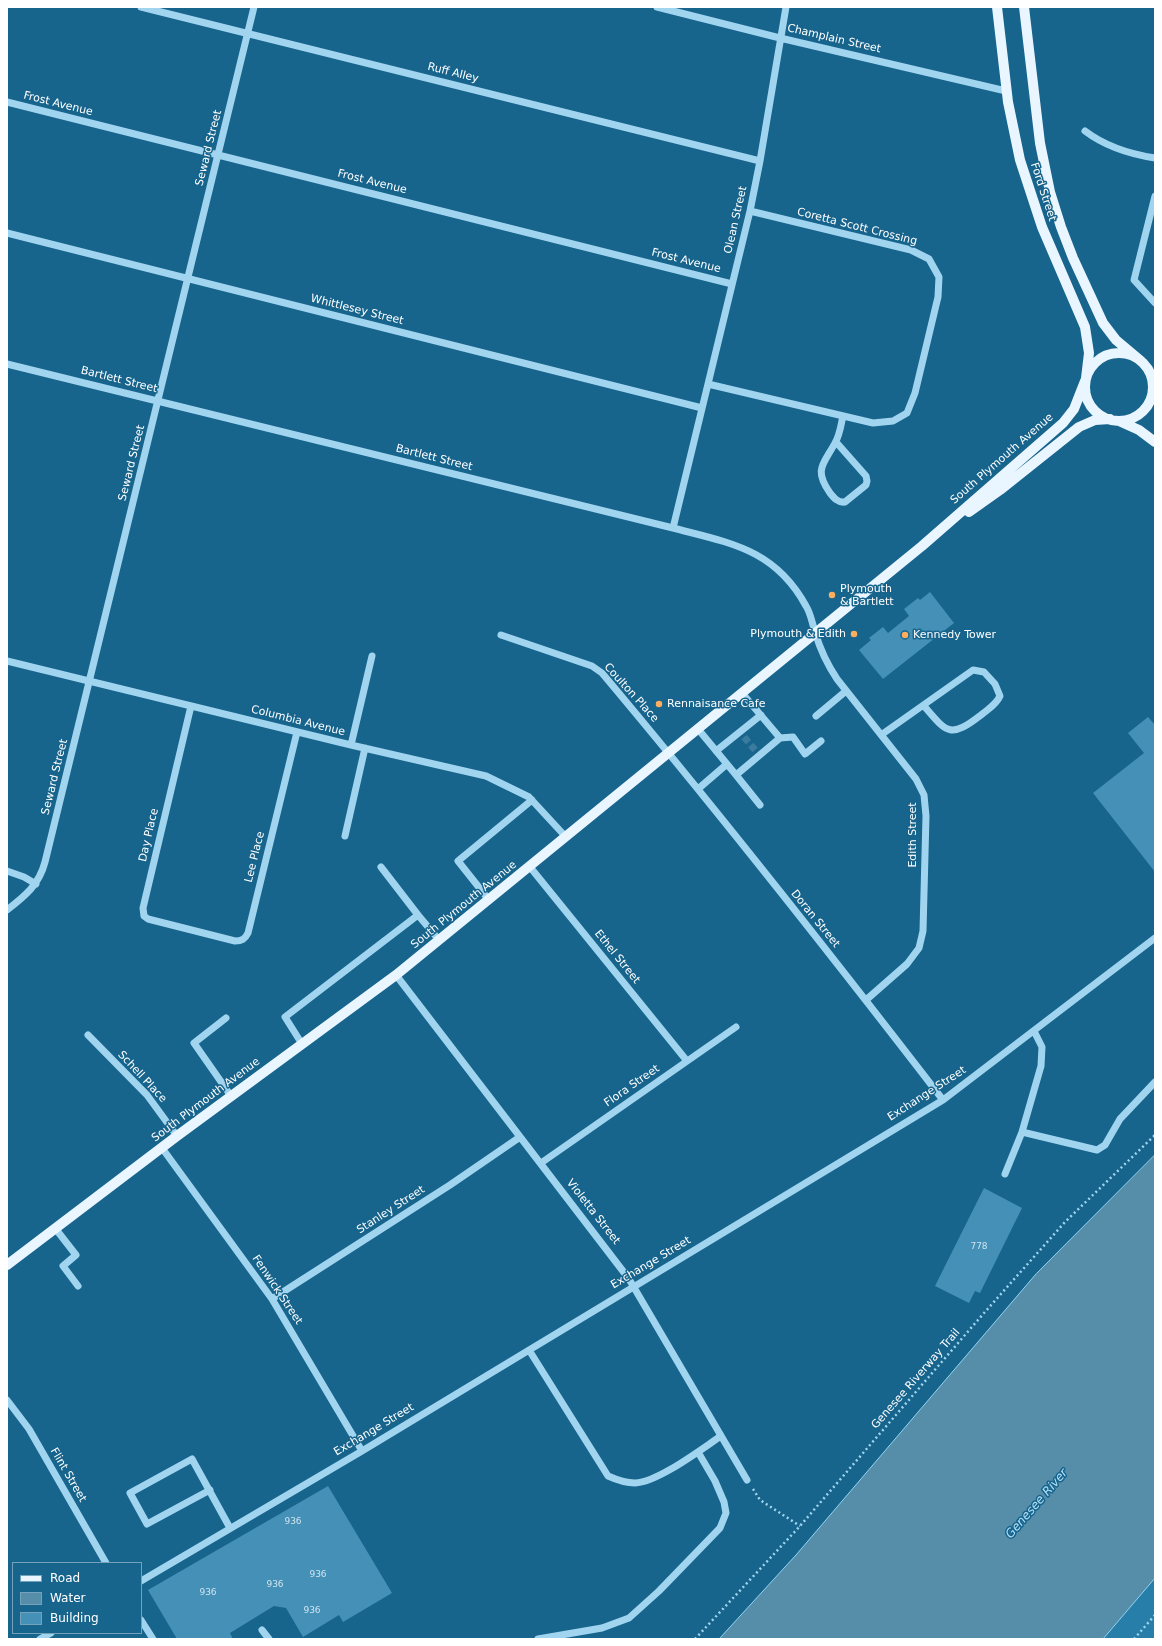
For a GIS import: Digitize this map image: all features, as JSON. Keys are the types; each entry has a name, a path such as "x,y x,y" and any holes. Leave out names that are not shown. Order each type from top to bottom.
{"main road":[{"name":"Ford Street","path":"997,7 1006,91 1020,160 1050,248 1079,311 1086,334 1089,353 1086,379"},
{"name":"Ford Street","path":"1024,7 1040,143 1047,180 1061,227 1073,258 1103,324 1116,340 1140,361"},
{"path":"1155,406 1150,374 1140,361 1127,354 1111,354 1097,360 1089,370 1086,379 1086,394 1090,404 1100,414 1139,430 1155,442"},
{"name":"South Plymouth Avenue","path":"7,1265 231,1096 396,975 922,546 1062,423 1074,409 1086,379"},
{"path":"1112,420 1128,419 1140,413 1150,400 1152,387"},
{"name":"South Plymouth Avenue","path":"922,546 1000,490 1079,427 1095,420 1112,420"}],"street":[{"name":"Ruff Alley","path":"141,7 760,161"},
{"name":"Seward Street","path":"7,910 23,898 36,884 45,862 254,7"},
{"name":"Champlain Street","path":"657,7 780,38 1006,91"},
{"name":"Olean Street","path":"673,528 750,211 786,7"},
{"name":"Frost Avenue","path":"7,102 732,284"},
{"path":"1085,131 1096,139 1110,146 1137,156 1155,158"},
{"path":"1155,196 1134,280 1155,304"},
{"name":"Coretta Scott Crossing","path":"708,384 873,423 893,421 907,413 915,393 936,304 939,277 929,259 911,250 750,211"},
{"name":"Whittlesey Street","path":"7,233 702,408"},
{"name":"Bartlett Street","path":"7,364 673,528 741,547 767,561 779,571 806,606 815,632"},
{"path":"836,442 866,476 867,480 866,484 845,502 841,503 836,500 824,484 821,475 825,457 836,442 843,416"},
{"name":"Edith Street","path":"815,632 828,666 916,779 924,796 926,816 923,931 919,948 907,964 866,1000"},
{"name":"Coulton Place","path":"501,634 597,669 669,753"},
{"path":"351,745 372,656"},
{"name":"Columbia Avenue","path":"7,661 351,745 486,776 529,797 565,836"},
{"path":"881,735 973,670 984,672 995,684 1000,696 997,702 966,727 956,731 942,727 924,706"},
{"path":"816,716 846,691"},
{"path":"742,693 780,738"},
{"name":"Day Place","path":"191,706 143,908 144,916 148,919 196,932"},
{"path":"716,752 742,734 761,715"},
{"path":"698,729 760,805"},
{"name":"Lee Place","path":"196,932 236,941 241,941 245,938 297,732"},
{"path":"736,775 757,753 780,738 792,737 806,754 820,741"},
{"path":"345,836 365,748"},
{"name":"Doran Street","path":"669,753 866,1000 943,1100"},
{"path":"698,789 727,764"},
{"path":"489,900 458,861 532,800"},
{"path":"381,867 439,940"},
{"name":"Ethel Street","path":"530,867 687,1061"},
{"path":"7,871 24,877 36,884"},
{"path":"302,1044 285,1017 418,915"},
{"name":"Exchange Street","path":"142,1580 362,1451 943,1100 1155,938"},
{"name":"Violetta Street","path":"396,975 623,1271 634,1287 747,1480"},
{"path":"226,1018 194,1043 231,1096"},
{"name":"Flora Street","path":"541,1163 736,1027"},
{"path":"1005,1174 1022,1132 1042,1060 1042,1047 1034,1031"},
{"name":"Schell Place","path":"88,1035 147,1095 178,1136"},
{"path":"1022,1132 1097,1150 1105,1145 1120,1119 1155,1082"},
{"name":"Stanley Street","path":"272,1299 450,1185 520,1137"},
{"name":"Fenwick Street","path":"162,1148 272,1299 362,1451"},
{"path":"55,1228 76,1255 63,1266 78,1286"},
{"path":"529,1350 608,1476 620,1481 636,1483 656,1478 721,1436"},
{"name":"Flint Street","path":"7,1400 29,1429 105,1562"},
{"path":"538,1639 602,1628 629,1618 659,1591 720,1528 726,1513 724,1502 715,1481 698,1452"},
{"path":"210,1490 147,1524 130,1493 192,1459 210,1490 230,1528"},
{"path":"142,1622 152,1639"},
{"path":"262,1630 268,1639"},
{"path":"40,1639 49,1634"}],"path":[{"name":"Genesee Riverway Trail","path":"696,1639 800,1526 984,1313 1065,1222 1155,1135"},
{"path":"747,1480 760,1500 800,1526"},
{"path":"1134,1639 1155,1615"}],"shaded area":[{"path":"1155,1578 1155,1639 1103,1639"}],"water":[{"name":"Genesee River","path":"1155,1155 1155,1578 1103,1639 719,1639 796,1555 1036,1274"}],"building":[{"name":"Kennedy Tower","path":"930,592 954,623 883,679 859,650 871,640 869,638 883,627 888,633 909,616 904,609 918,598 920,600"},
{"path":"1148,717 1155,725 1155,872 1093,793 1144,753 1128,733"},
{"path":"984,1188 1022,1208 980,1293 975,1291 969,1303 935,1286"},
{"path":"328,1486 392,1593 343,1622 339,1615 303,1637 286,1608 274,1606 230,1633 233,1639 177,1639 148,1590"}],"tunnel":[{"path":"744,737 755,750"}],"place":[{"name":"Plymouth & Bartlett","path":"832,595"},
{"name":"Plymouth & Edith","path":"854,634"},
{"name":"Kennedy Tower","path":"905,635"},
{"name":"Rennaisance Cafe","path":"659,704"}]}
